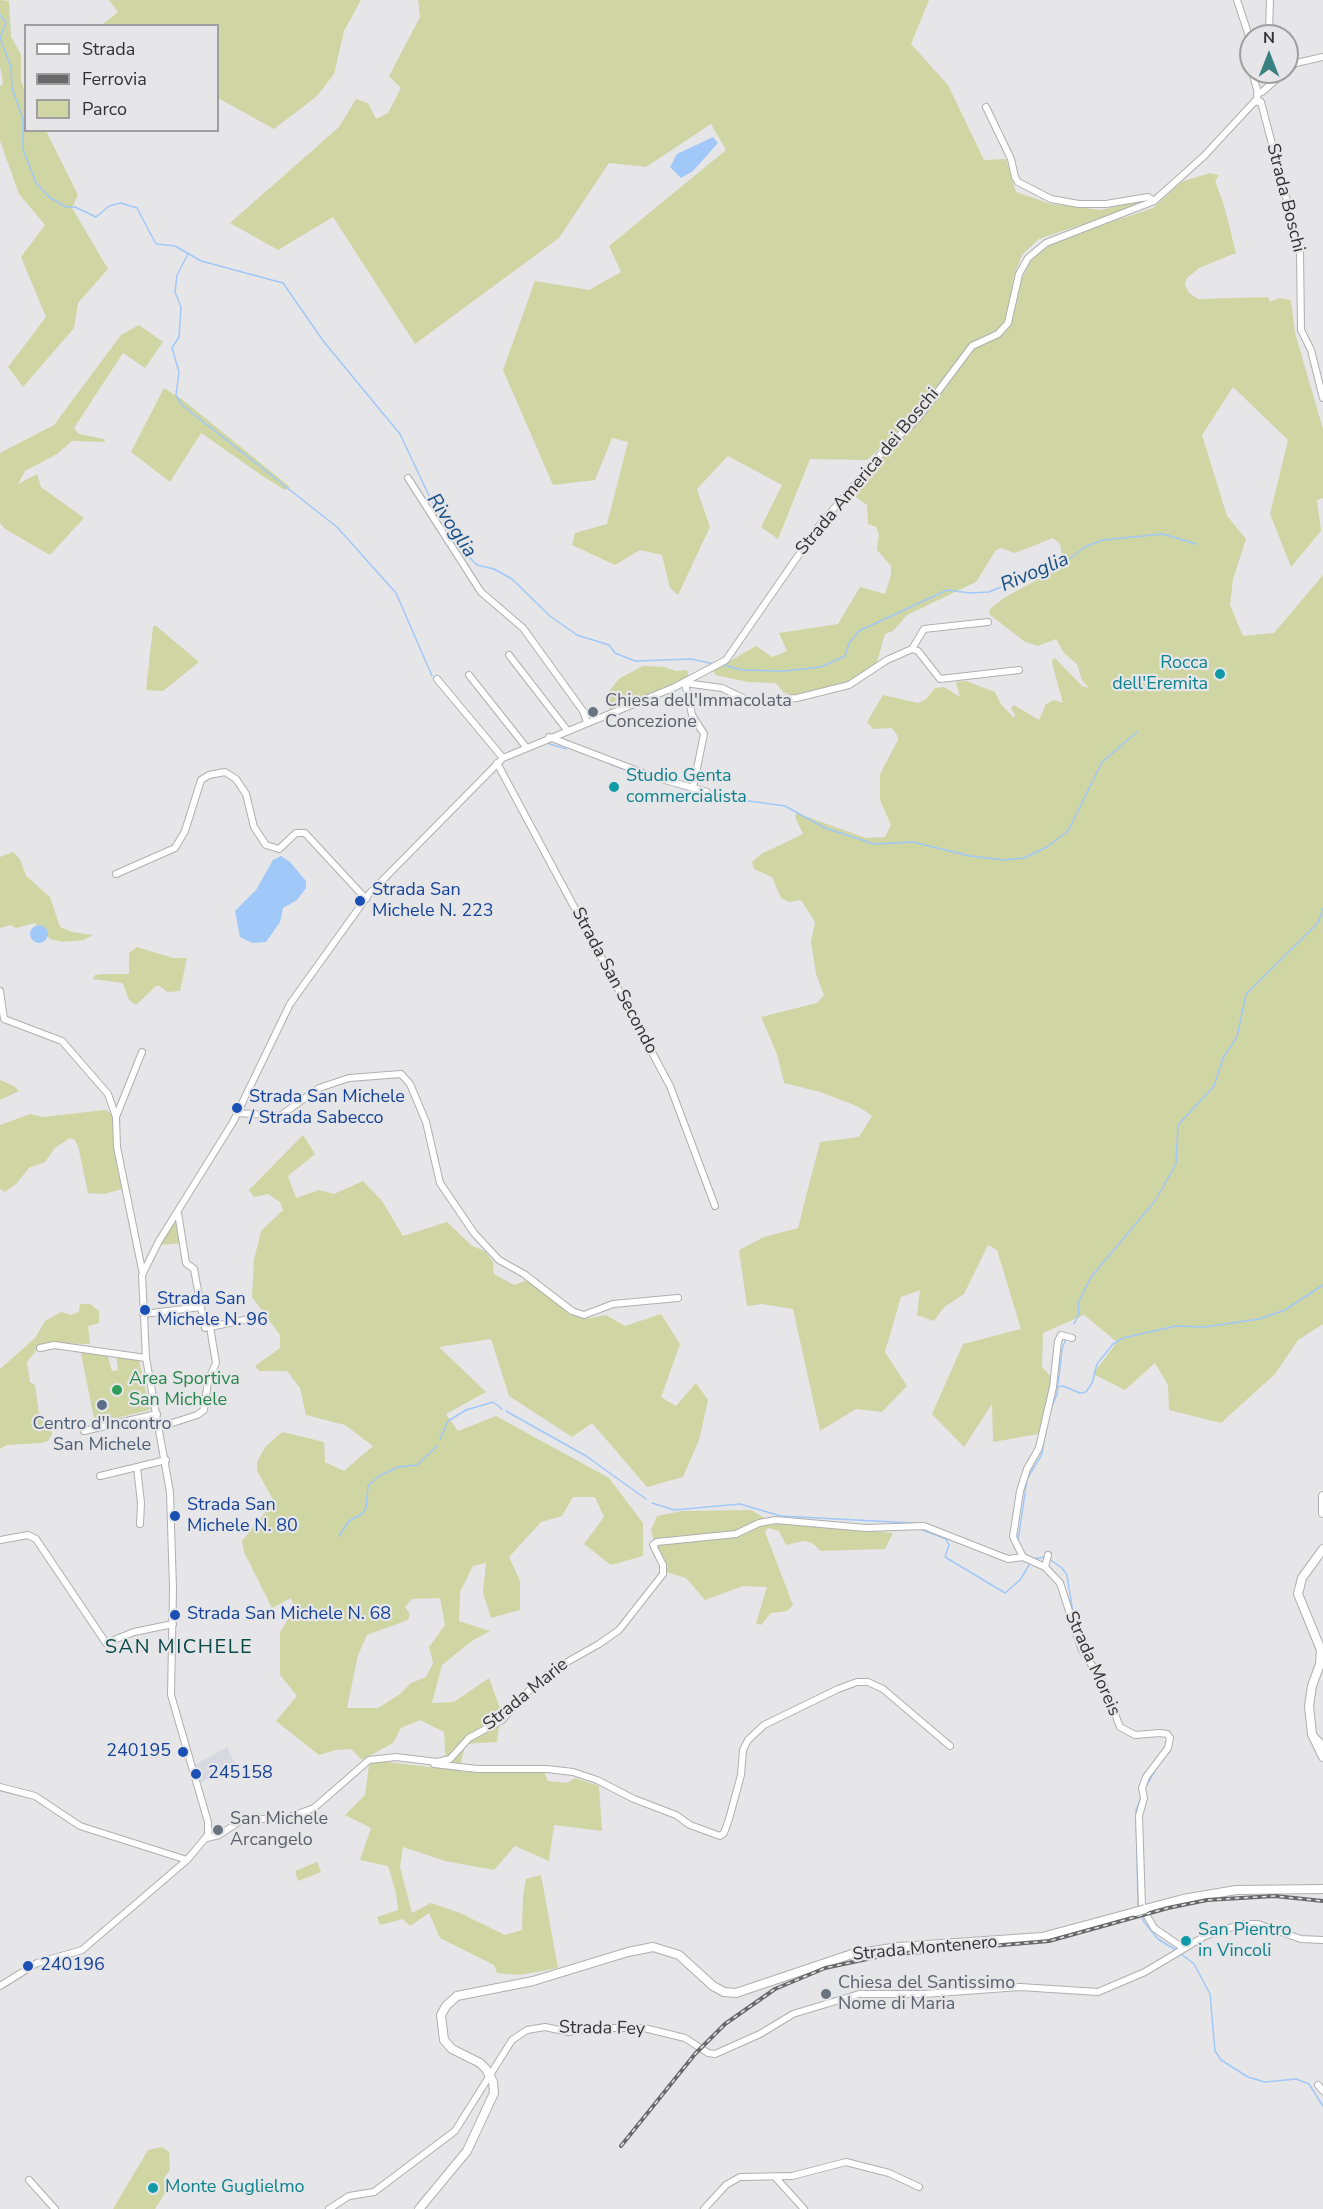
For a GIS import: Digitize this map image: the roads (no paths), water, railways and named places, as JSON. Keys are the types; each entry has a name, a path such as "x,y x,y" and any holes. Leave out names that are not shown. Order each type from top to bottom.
{"main road":[{"path":"1323,1496 1323,1513"},
{"path":"1323,1549 1302,1578 1298,1594 1321,1650 1320,1664 1312,1686 1309,1706 1312,1734 1323,1757"},
{"name":"Strada Montenero","path":"491,2076 480,2063 458,2053 444,2040 441,2015 449,2002 458,1996 533,1981 628,1952 652,1947 679,1955 713,1986 724,1992 736,1993 852,1954 899,1947 1042,1937 1183,1899 1236,1890 1323,1889"},
{"path":"419,2209 471,2144 492,2100 494,2087 491,2076"}],"street":[{"path":"1237,0 1245,24"},
{"path":"1269,24 1270,0"},
{"path":"1299,62 1323,57"},
{"path":"1257,84 1260,93 1266,98 1259,101"},
{"path":"1260,93 1271,84"},
{"name":"Strada America dei Boschi","path":"142,1270 238,1113 290,1004 366,899 503,758 549,737 685,683 723,663 735,650 824,519 886,448 918,418 972,346 998,334 1008,323 1019,274 1028,258 1046,243 1154,201 1204,156 1259,101"},
{"name":"Strada Boschi","path":"1259,101 1300,251 1301,330 1311,350 1323,398"},
{"path":"986,107 992,113 995,129 1011,159 1014,177 1018,182 1051,199 1079,204 1106,204 1148,196 1154,201"},
{"path":"408,478 481,592 523,628 583,711 587,722"},
{"path":"693,788 704,734 692,715 685,683 722,688 747,700 797,698 849,685 887,660 912,649 924,628 988,622"},
{"path":"912,649 918,651 940,679 1019,670"},
{"path":"509,656 567,730"},
{"path":"469,675 526,747"},
{"path":"437,679 503,758"},
{"path":"549,737 620,765 707,792"},
{"name":"Strada San Secondo","path":"497,763 670,1086 715,1206"},
{"path":"116,874 175,848 186,831 201,780 217,773 229,774 240,784 249,800 254,827 263,842 273,849 281,848 296,833 305,834 366,899"},
{"path":"0,991 4,1019 65,1044 104,1088 116,1118 117,1148 142,1270 146,1358 166,1460 172,1539 171,1700 208,1822 207,1838 188,1860 82,1950 37,1963 0,1986"},
{"path":"116,1118 142,1052"},
{"path":"238,1113 280,1116 309,1094 327,1085 371,1075 401,1074 410,1084 426,1122 440,1183 474,1233 499,1260 524,1274 572,1311 584,1315 610,1305 678,1298"},
{"path":"178,1212 186,1263 194,1269 205,1328"},
{"path":"143,1314 201,1307"},
{"path":"160,1427 197,1415 204,1410 208,1381 216,1363 210,1327 249,1320"},
{"path":"1023,1557 1013,1537 1020,1491 1040,1441 1056,1373 1058,1341 1061,1335 1072,1338"},
{"path":"40,1348 54,1345 146,1358"},
{"path":"84,1431 157,1414"},
{"path":"100,1476 166,1460"},
{"path":"137,1467 141,1503 140,1524"},
{"name":"Strada Marie","path":"207,1838 219,1834 245,1818 281,1820 314,1808 369,1760 396,1757 437,1762 450,1759 469,1738 502,1720 524,1695 553,1670 600,1644 619,1630 663,1574 663,1565 653,1545 736,1534 769,1520 867,1528 924,1526 1008,1558 1023,1557"},
{"path":"0,1540 28,1535 36,1539 106,1643 134,1632 173,1624"},
{"name":"Strada Moreis","path":"1023,1557 1046,1561 1060,1583 1081,1648 1103,1683 1120,1726 1135,1735 1160,1733 1167,1734 1170,1738 1168,1748 1146,1777 1139,1815 1142,1907 1154,1928 1180,1951"},
{"path":"420,1759 457,1768 573,1772 597,1780 634,1799 676,1815 690,1825 720,1836 724,1833 729,1820 741,1775 743,1750 748,1740 764,1725 838,1689 868,1682 882,1689 950,1746"},
{"path":"1312,1734 1323,1744"},
{"path":"0,1787 35,1796 80,1826 188,1860"},
{"path":"1180,1951 1219,1929 1250,1923 1301,1939 1323,1940"},
{"name":"Strada Fey","path":"329,2209 349,2196 374,2192 455,2132 512,2040 523,2031 540,2027 568,2032 591,2028 644,2028 685,2038 708,2053 715,2054 760,2034 793,2014 859,1994 924,1994 1020,1987 1080,1992 1106,1990 1180,1951"},
{"path":"704,2209 731,2181 744,2176 792,2176 846,2162 889,2173 919,2187"},
{"path":"775,2177 804,2209"},
{"path":"30,2180 54,2209"}],"water":[{"path":"713,137 718,143 693,171 681,178 670,167 677,154"},
{"path":"281,856 290,862 306,881 306,888 297,900 283,908 280,922 266,942 252,943 240,937 235,911 256,890 273,860"},
{"path":"39,925 45,928 48,934 45,940 39,943 33,940 30,934 33,928"}],"waterway":[{"name":"Rivoglia","path":"0,15 6,22 0,38 11,67 12,88 23,119 23,149 36,183 49,197 66,207 75,207 96,217 109,206 121,203 137,208 156,244 175,246 201,261 283,283 324,342 400,434 432,502 467,555 477,565 494,569 512,579 550,616 577,635 609,645 615,653 635,661 691,659 715,664"},
{"path":"188,254 177,275 175,292 181,307 179,337 172,348 179,372 176,395 182,405 337,527 396,593 432,676"},
{"name":"Rivoglia","path":"723,665 742,670 784,671 821,667 845,656 849,643 859,631 947,590 970,593 989,592 1068,560 1085,547 1103,540 1163,534 1196,544"},
{"path":"673,785 699,794 785,806 825,828 874,844 913,842 970,856 1004,860 1024,858 1047,847 1068,831 1102,762 1137,732"},
{"path":"547,743 566,749"},
{"path":"610,764 634,773"},
{"path":"1074,1324 1079,1314 1078,1303 1091,1277 1155,1201 1176,1164 1178,1125 1214,1086 1223,1058 1237,1037 1246,994 1318,923 1323,908"},
{"path":"1058,1387 1063,1386 1080,1393 1086,1392 1092,1383 1097,1364 1113,1344 1123,1338 1176,1326 1204,1327 1259,1319 1285,1310 1323,1285"},
{"path":"1051,1409 1057,1394 1062,1349 1066,1338"},
{"path":"440,1439 448,1421 466,1410 493,1402 502,1409"},
{"path":"506,1411 586,1456 646,1499"},
{"path":"1018,1541 1027,1479 1042,1454 1045,1434"},
{"path":"339,1536 349,1521 362,1514 366,1508 368,1486 379,1476 398,1467 417,1465 437,1446"},
{"path":"652,1503 674,1510 740,1504 781,1516 912,1523"},
{"path":"920,1529 946,1539 949,1545 945,1557 1005,1593 1020,1580 1029,1565"},
{"path":"1034,1559 1044,1557"},
{"path":"1048,1558 1062,1568 1067,1575 1073,1613"},
{"path":"1082,1643 1106,1681 1113,1700"},
{"path":"1171,1748 1172,1738"},
{"path":"1145,1788 1156,1769"},
{"path":"1138,1906 1136,1810 1142,1795"},
{"path":"1141,1914 1144,1922 1158,1939 1176,1950"},
{"path":"1180,1953 1194,1964 1210,1994 1215,2051 1221,2060 1248,2077 1265,2082 1296,2079 1309,2084 1323,2106"}],"railway":[{"path":"621,2146 695,2054 725,2024 775,1989 825,1968 886,1955 1049,1941 1168,1908 1207,1900 1275,1896 1323,1901"}],"place":[{"name":"Rocca dell'Eremita","path":"1220,674"},
{"name":"Chiesa dell′Immacolata Concezione","path":"593,712"},
{"name":"Studio Genta commercialista","path":"614,787"},
{"name":"Strada San Michele N. 223","path":"360,901"},
{"name":"Strada San Michele / Strada Sabecco","path":"237,1108"},
{"name":"Strada San Michele N. 96","path":"145,1310"},
{"name":"Area Sportiva San Michele","path":"117,1390"},
{"name":"Centro d'Incontro San Michele","path":"102,1405"},
{"name":"Strada San Michele N. 80","path":"175,1516"},
{"name":"Strada San Michele N. 68","path":"175,1615"},
{"name":"240195","path":"183,1752"},
{"name":"245158","path":"196,1774"},
{"name":"San Michele Arcangelo","path":"218,1830"},
{"name":"San Pientro in Vincoli","path":"1186,1941"},
{"name":"240196","path":"28,1966"},
{"name":"Chiesa del Santissimo Nome di Maria","path":"826,1994"},
{"name":"Monte Guglielmo","path":"153,2188"}],"district":[{"name":"SAN MICHELE","path":"179,1648"}]}
